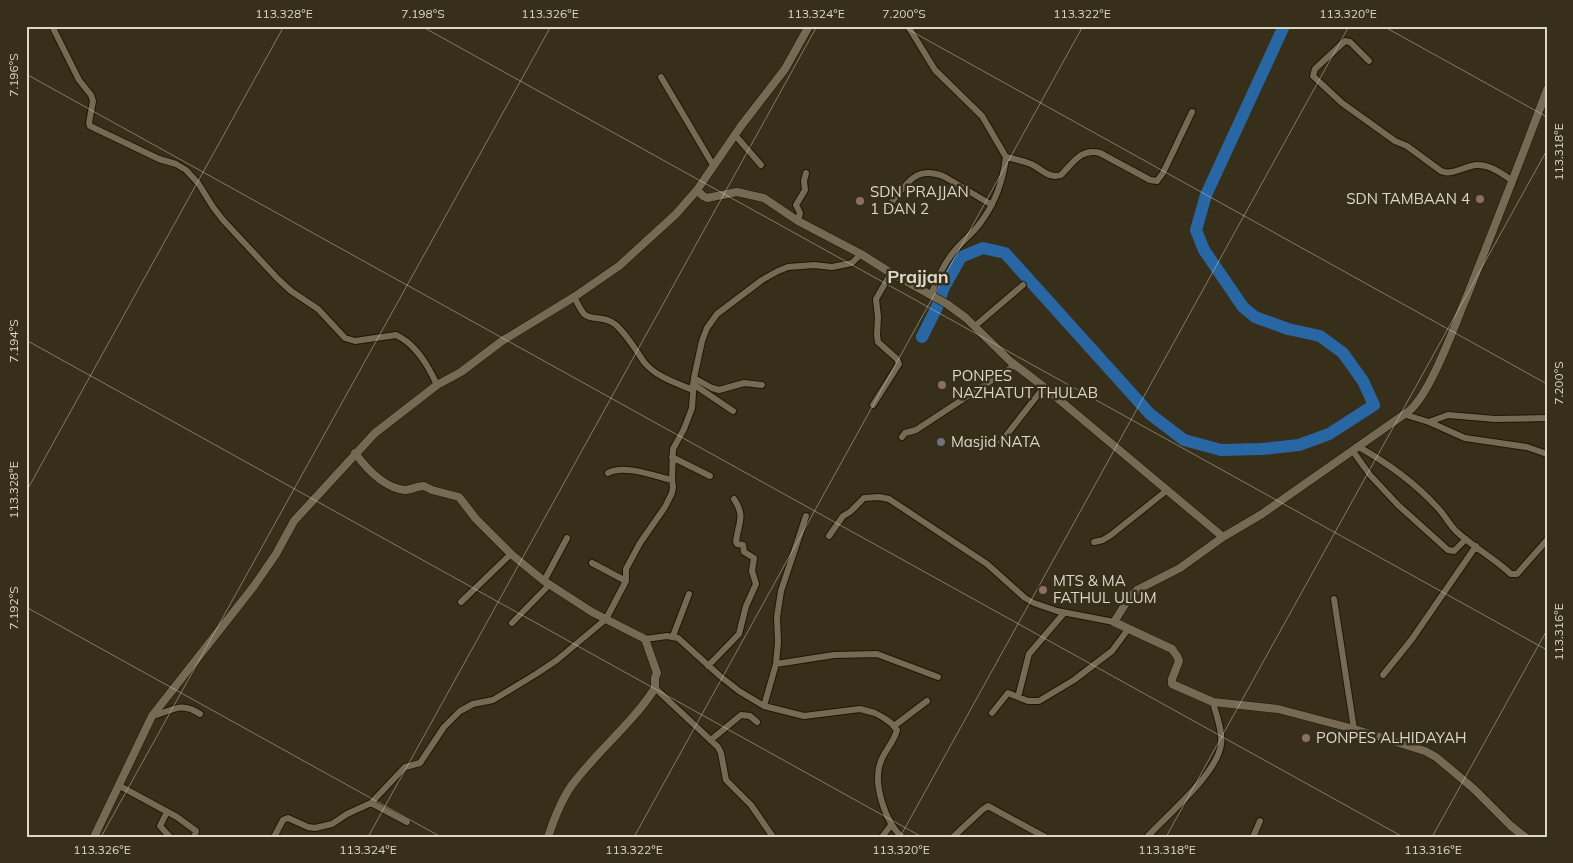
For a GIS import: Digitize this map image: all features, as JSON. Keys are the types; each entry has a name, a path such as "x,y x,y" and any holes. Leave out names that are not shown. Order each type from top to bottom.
{"street":[{"path":"52,26 80,80 91,95 90,126 186,170 198,183 213,207 278,279 291,291 318,309 345,338 355,341 396,335 412,346 429,368 437,386"},
{"path":"94,837 152,716 254,586 276,554 294,521 375,433 437,386 461,372 502,341 574,297 619,266 676,214 697,190 713,165 785,69 809,26"},
{"path":"908,26 935,70 980,113 1006,157 1000,189 992,205 981,223 956,248 945,264 936,280 933,296"},
{"path":"1369,61 1350,42 1345,41 1315,70 1313,76 1342,102 1395,141 1407,146 1441,171 1446,172 1477,165 1495,170 1513,181"},
{"path":"661,77 713,165"},
{"path":"1114,622 1132,594 1180,568 1223,536 1262,514 1415,406 1434,372 1452,332 1513,181 1547,90"},
{"path":"1006,157 1021,160 1033,165 1046,174 1056,176 1061,175 1085,152 1092,151 1100,153 1150,180 1158,181 1192,112"},
{"path":"735,135 761,165"},
{"path":"798,221 800,214 796,205 805,190 804,181 806,173"},
{"path":"889,205 914,176 921,173 938,174 945,177 992,205"},
{"path":"697,190 707,198 737,192 764,198 798,221 861,254 947,304 975,326 1014,365 1044,387 1166,491 1223,536"},
{"path":"274,837 283,820 288,818 308,827 322,828 371,803 404,767 420,763 444,726 460,711 473,704 493,700 536,674 557,660 606,619 626,581 626,569 640,543 670,499 673,486 672,449 684,429 692,408 694,384 702,341 712,319 762,280 788,267 814,265 832,267 852,263 861,254"},
{"path":"873,405 899,364 898,359 878,342 877,335 876,299 891,273"},
{"path":"975,326 1023,285"},
{"path":"574,297 583,312 588,316 602,317 615,324 635,347 644,362 669,381 719,390 744,383 762,385"},
{"path":"902,437 905,433 916,430 1014,365"},
{"path":"694,384 733,411"},
{"path":"1001,442 1044,387"},
{"path":"1403,414 1429,422 1466,438 1527,447 1547,454"},
{"path":"1429,422 1448,415 1495,419 1547,418"},
{"path":"1355,448 1380,458 1411,482 1466,539 1513,575 1517,574 1547,540"},
{"path":"1355,448 1370,475 1398,505 1448,550 1454,551 1466,539"},
{"path":"355,453 370,473 397,488 406,490 424,486 443,494 459,497 486,530 511,554 547,582 592,612 645,639 673,636 682,641 708,666 739,691 764,706 804,716 860,709 875,713 894,726 897,730 881,760 877,783 891,825 902,837"},
{"path":"672,457 710,476"},
{"path":"608,473 613,470 623,469 672,480"},
{"path":"1094,542 1103,540 1111,535 1166,491"},
{"path":"829,536 843,516 850,512 864,498 878,497 889,499 987,564 1025,598 1034,603 1064,613 1114,622 1174,651 1179,661 1172,684 1213,702 1278,709 1354,729 1431,754 1474,789 1511,826 1525,837"},
{"path":"708,666 739,634 746,606 756,584 752,571 754,558 744,552 743,545 736,542 742,519 734,499"},
{"path":"764,706 776,664 778,642 777,617 781,591 806,516"},
{"path":"512,623 547,582 567,538"},
{"path":"1383,674 1412,639 1476,546"},
{"path":"461,602 511,554"},
{"path":"592,564 626,581"},
{"path":"673,636 689,594"},
{"path":"1334,599 1354,729"},
{"path":"1018,697 1029,654 1064,613"},
{"path":"992,713 1008,693 1028,701 1039,701 1074,680 1112,650 1129,628"},
{"path":"548,837 558,810 572,784 600,752 634,718 655,688 657,673 645,639"},
{"path":"776,664 834,655 877,654 938,677"},
{"path":"655,688 712,739 720,750 726,780 751,805 773,837"},
{"path":"894,726 926,701"},
{"path":"1147,837 1197,785 1219,753 1221,734 1213,702"},
{"path":"152,716 177,707 186,707 200,714"},
{"path":"712,739 741,715 750,716 757,722"},
{"path":"118,785 167,812 196,831 194,837"},
{"path":"371,803 407,822"},
{"path":"953,837 988,806 1045,837"},
{"path":"167,812 160,826 170,837"},
{"path":"1253,837 1260,821"},
{"path":"882,837 891,825"}],"waterway":[{"path":"922,337 937,307 944,287 961,257 983,248 1005,253 1150,414 1184,440 1221,450 1262,449 1299,445 1329,434 1374,405 1363,381 1343,353 1320,336 1288,329 1255,317 1243,307 1204,250 1196,230 1206,195 1284,26"}],"place":[{"name":"SDN TAMBAAN 4","path":"1480,199"},
{"name":"SDN PRAJJAN 1 DAN 2","path":"860,201"},
{"name":"PONPES NAZHATUT THULAB","path":"942,385"},
{"name":"Masjid NATA","path":"941,442"},
{"name":"MTS & MA FATHUL ULUM","path":"1043,590"},
{"name":"PONPES ALHIDAYAH","path":"1306,738"}],"district":[{"name":"Prajjan","path":"918,277"}]}
